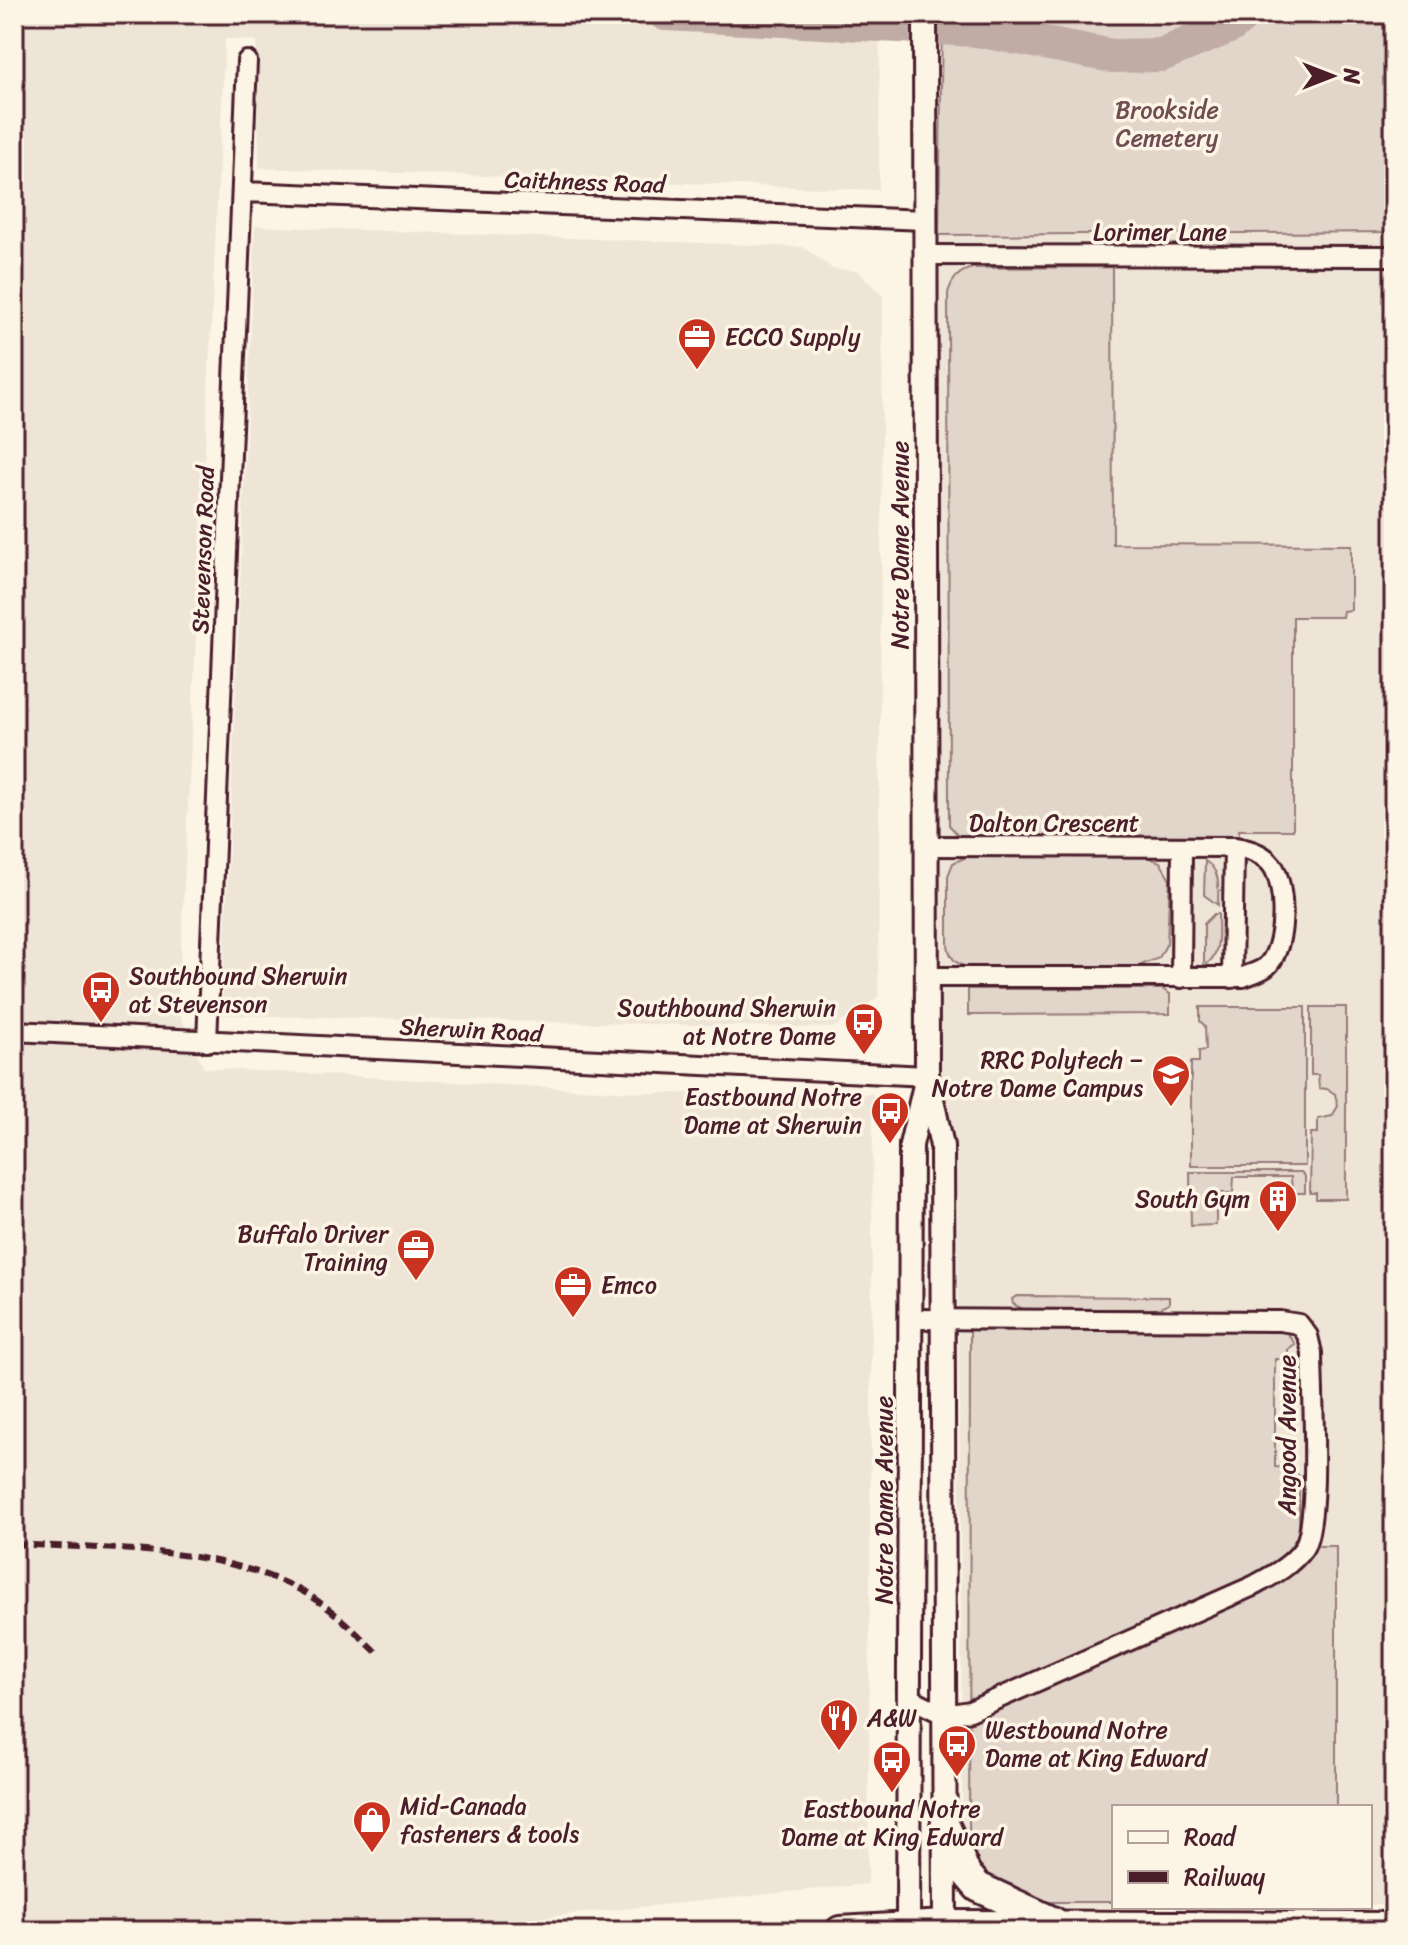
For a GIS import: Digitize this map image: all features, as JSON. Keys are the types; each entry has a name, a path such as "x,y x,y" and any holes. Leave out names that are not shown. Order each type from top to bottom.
{"main road":[{"path":"945,1826 966,1873 978,1887 1065,1927"},
{"path":"840,1931 908,1925 1170,1929 1394,1927"}],"street":[{"name":"Notre Dame Avenue","path":"925,14 927,1076 942,1146 945,1925"},
{"name":"Stevenson Road","path":"207,1042 247,61"},
{"name":"Caithness Road","path":"243,192 925,220"},
{"name":"Lorimer Lane","path":"925,255 1394,256"},
{"name":"Dalton Crescent","path":"926,846 1234,847 1256,852 1273,867 1281,891 1281,933 1272,959 1255,973 1232,978 927,977"},
{"path":"1181,978 1182,847"},
{"path":"1232,978 1234,847"},
{"name":"Sherwin Road","path":"14,1031 927,1076"},
{"name":"Notre Dame Avenue","path":"908,1925 911,1145 927,1076"},
{"name":"Angood Avenue","path":"910,1319 1280,1321 1299,1324 1308,1336 1312,1353 1313,1514 1308,1539 1296,1557 1277,1573 1253,1586 970,1711 945,1715"},
{"path":"910,1421 944,1422"},
{"path":"910,1698 945,1715"}],"shaded area":[{"path":"14,14 880,14 879,190 259,168 257,41 225,39 178,1011 204,1068 654,1093 873,1094 868,1884 405,1931 14,1931"},
{"path":"255,226 803,247 833,269 858,271 883,296 878,997 833,1028 222,1015"},
{"name":"RRC Polytech – Notre Dame Campus","path":"1394,232 1394,1905 1372,1905 1372,1805 1112,1805 1112,1907 985,1907 974,1905 963,1889 957,1170 937,1046 939,235"}],"green space":[{"name":"Brookside Cemetery","path":"942,14 1394,14 1394,232 939,235"},
{"path":"1112,267 1113,544 1351,545 1351,610 1343,611 1342,617 1293,617 1293,830 1239,830 1239,837 968,836 958,835 949,825 948,293 957,276 973,268"},
{"path":"966,857 1147,857 1160,862 1170,879 1167,943 1159,958 1136,967 972,968 962,965 950,954 948,945 948,876 953,863"},
{"path":"1205,861 1217,875 1218,905 1204,895"},
{"path":"1218,914 1218,943 1214,956 1204,966 1204,924"},
{"path":"968,989 1162,989 1170,994 1170,1014 968,1015"},
{"path":"1200,1007 1305,1007 1305,1166 1191,1166 1191,1062 1199,1062 1199,1051 1206,1050"},
{"path":"1311,1007 1346,1007 1346,1199 1316,1199 1316,1193 1310,1193 1311,1133 1318,1133 1318,1119 1332,1116 1338,1106 1335,1094 1319,1088 1318,1075 1311,1075"},
{"path":"1190,1172 1301,1172 1305,1176 1305,1193 1292,1193 1291,1177 1234,1177 1233,1193 1216,1193 1216,1225 1191,1226"},
{"path":"1017,1296 1169,1297 1169,1304 1158,1309 1023,1309 1013,1304 1012,1299"},
{"path":"970,1330 1285,1330 1295,1344 1288,1349 1288,1359 1275,1359 1275,1467 1291,1468 1299,1476 1299,1533 1291,1546 1336,1546 1336,1805 1112,1805 1112,1902 986,1902 969,1885"}],"waterway":[{"path":"665,14 977,30 1112,56 1161,55 1231,26 1245,14"}],"railway":[{"path":"14,1544 159,1552 230,1564 298,1589 351,1628 379,1655"}],"place":[{"name":"ECCO Supply","path":"697,371"},
{"name":"Southbound Sherwin at Stevenson","path":"101,1024"},
{"name":"Southbound Sherwin at Notre Dame","path":"864,1056"},
{"name":"RRC Polytech – Notre Dame Campus","path":"1171,1108"},
{"name":"Eastbound Notre Dame at Sherwin","path":"890,1145"},
{"name":"South Gym","path":"1278,1233"},
{"name":"Buffalo Driver Training","path":"416,1282"},
{"name":"Emco","path":"573,1319"},
{"name":"A&W","path":"839,1752"},
{"name":"Westbound Notre Dame at King Edward","path":"957,1778"},
{"name":"Eastbound Notre Dame at King Edward","path":"892,1794"},
{"name":"Mid-Canada fasteners & tools","path":"372,1854"}]}
